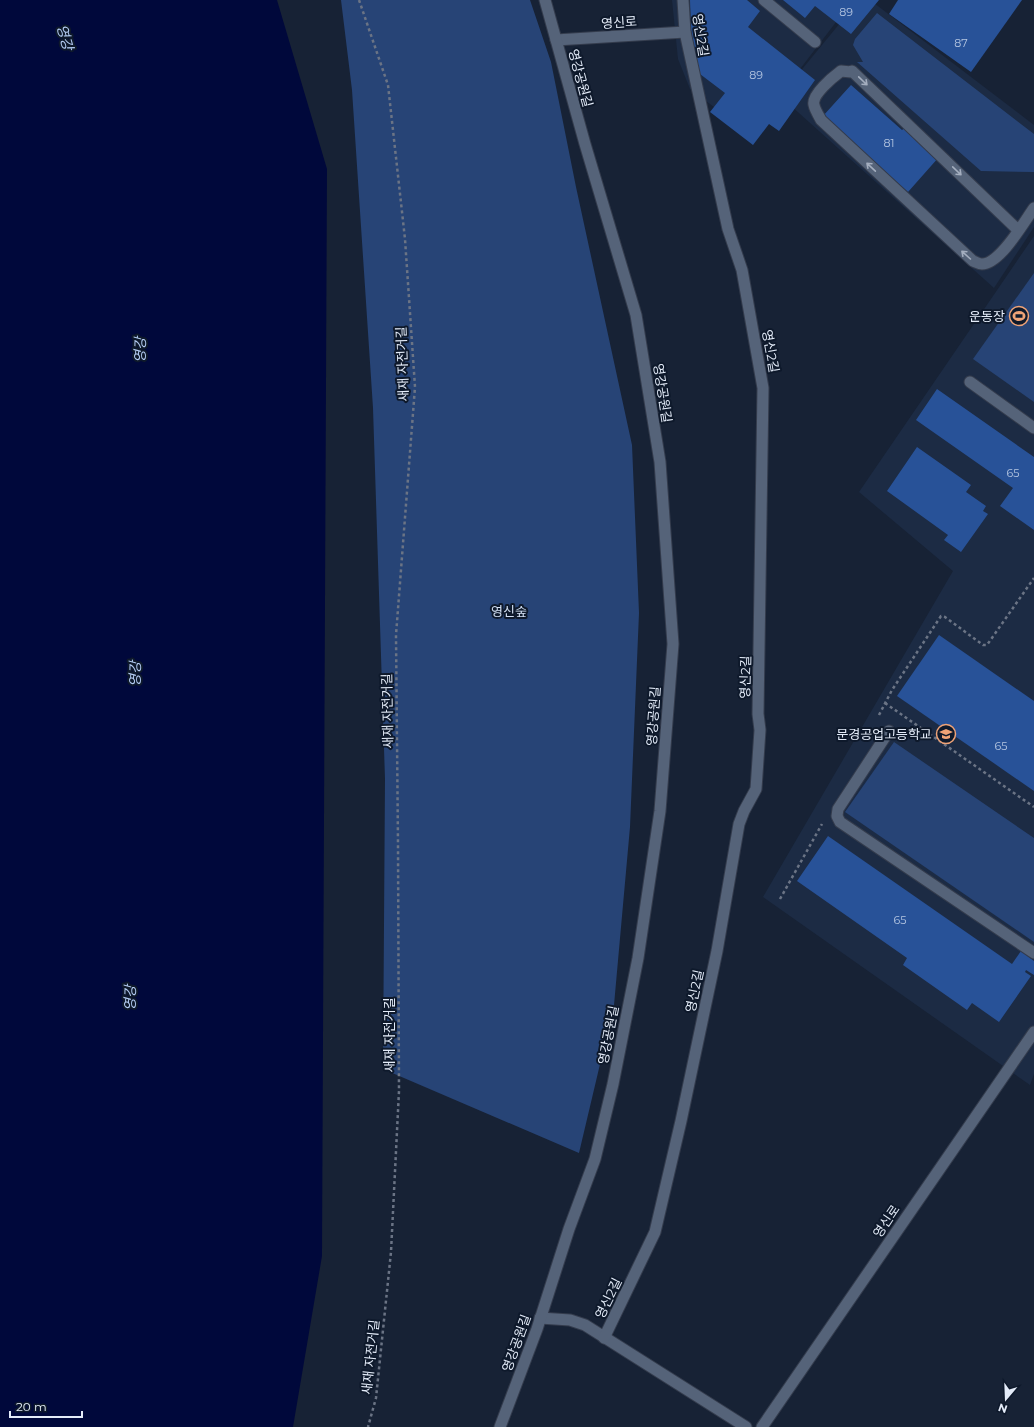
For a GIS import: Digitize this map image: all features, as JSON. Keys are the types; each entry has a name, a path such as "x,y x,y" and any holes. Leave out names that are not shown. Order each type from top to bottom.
{"street":[{"name":"영강공원길","path":"500,1427 540,1318 569,1229 595,1159 613,1084 635,973 660,811 673,644 660,462 636,315 585,144 545,0"},
{"name":"영신2길","path":"604,1338 655,1232 681,1121 717,951 739,824 756,789 760,749 758,714 763,388 742,270 728,229 685,32 683,0"},
{"path":"764,0 815,42"},
{"name":"영신로","path":"556,40 685,32"},
{"path":"1018,230 852,71 841,71 816,95 814,105 821,120 973,261 982,264 990,262 1000,255 1034,208"},
{"path":"970,382 1034,428"},
{"path":"889,731 838,809 837,816 840,822 1034,953"},
{"name":"영신로","path":"762,1427 1034,1032"},
{"path":"540,1318 570,1320 585,1325 746,1427"}],"path":[{"name":"새재 자전거길","path":"359,0 388,85 405,239 416,387 396,635 399,1091 391,1252 376,1398 368,1427"},
{"path":"885,703 1034,806"}],"shaded area":[{"path":"672,0 853,0 750,134 690,89 678,59"},
{"path":"859,0 870,0 1034,125 1034,227 994,288 780,96"},
{"name":"문경공업고등학교","path":"1034,236 1034,1074 1030,1085 763,897 953,571 859,492"}],"green space":[{"name":"영신숲","path":"341,0 530,0 551,62 576,187 632,445 639,613 630,827 614,1005 579,1153 383,1069 385,779 373,408 352,90"},
{"path":"877,13 1034,134 1034,172 981,171 857,62 863,62 853,45 855,39"},
{"name":"운동장","path":"1034,273 1034,402 973,359"},
{"path":"894,742 1034,838 1034,942 845,812"}],"water":[{"name":"영강","path":"0,0 277,0 327,169 322,1256 293,1427 0,1427"}],"building":[{"path":"690,0 747,0 760,11 748,27 815,80 779,131 769,124 753,145 710,112 725,93 696,71 691,31"},
{"path":"783,0 879,0 851,34 815,6 805,18"},
{"path":"898,0 1022,0 971,72 889,14"},
{"path":"851,85 902,130 906,127 939,157 908,192 823,116"},
{"path":"937,389 1034,457 1034,530 1000,506 1013,488 916,420"},
{"path":"917,447 971,485 966,492 986,506 983,511 988,514 961,552 944,540 948,535 887,491"},
{"path":"939,635 1034,701 1034,791 897,696"},
{"path":"828,836 1012,964 1021,951 1034,961 1034,975 1026,970 1025,972 1031,976 999,1022 972,1003 967,1010 903,965 907,958 797,881"}],"place":[{"name":"운동장","path":"1019,316"},
{"name":"문경공업고등학교","path":"946,734"}]}
